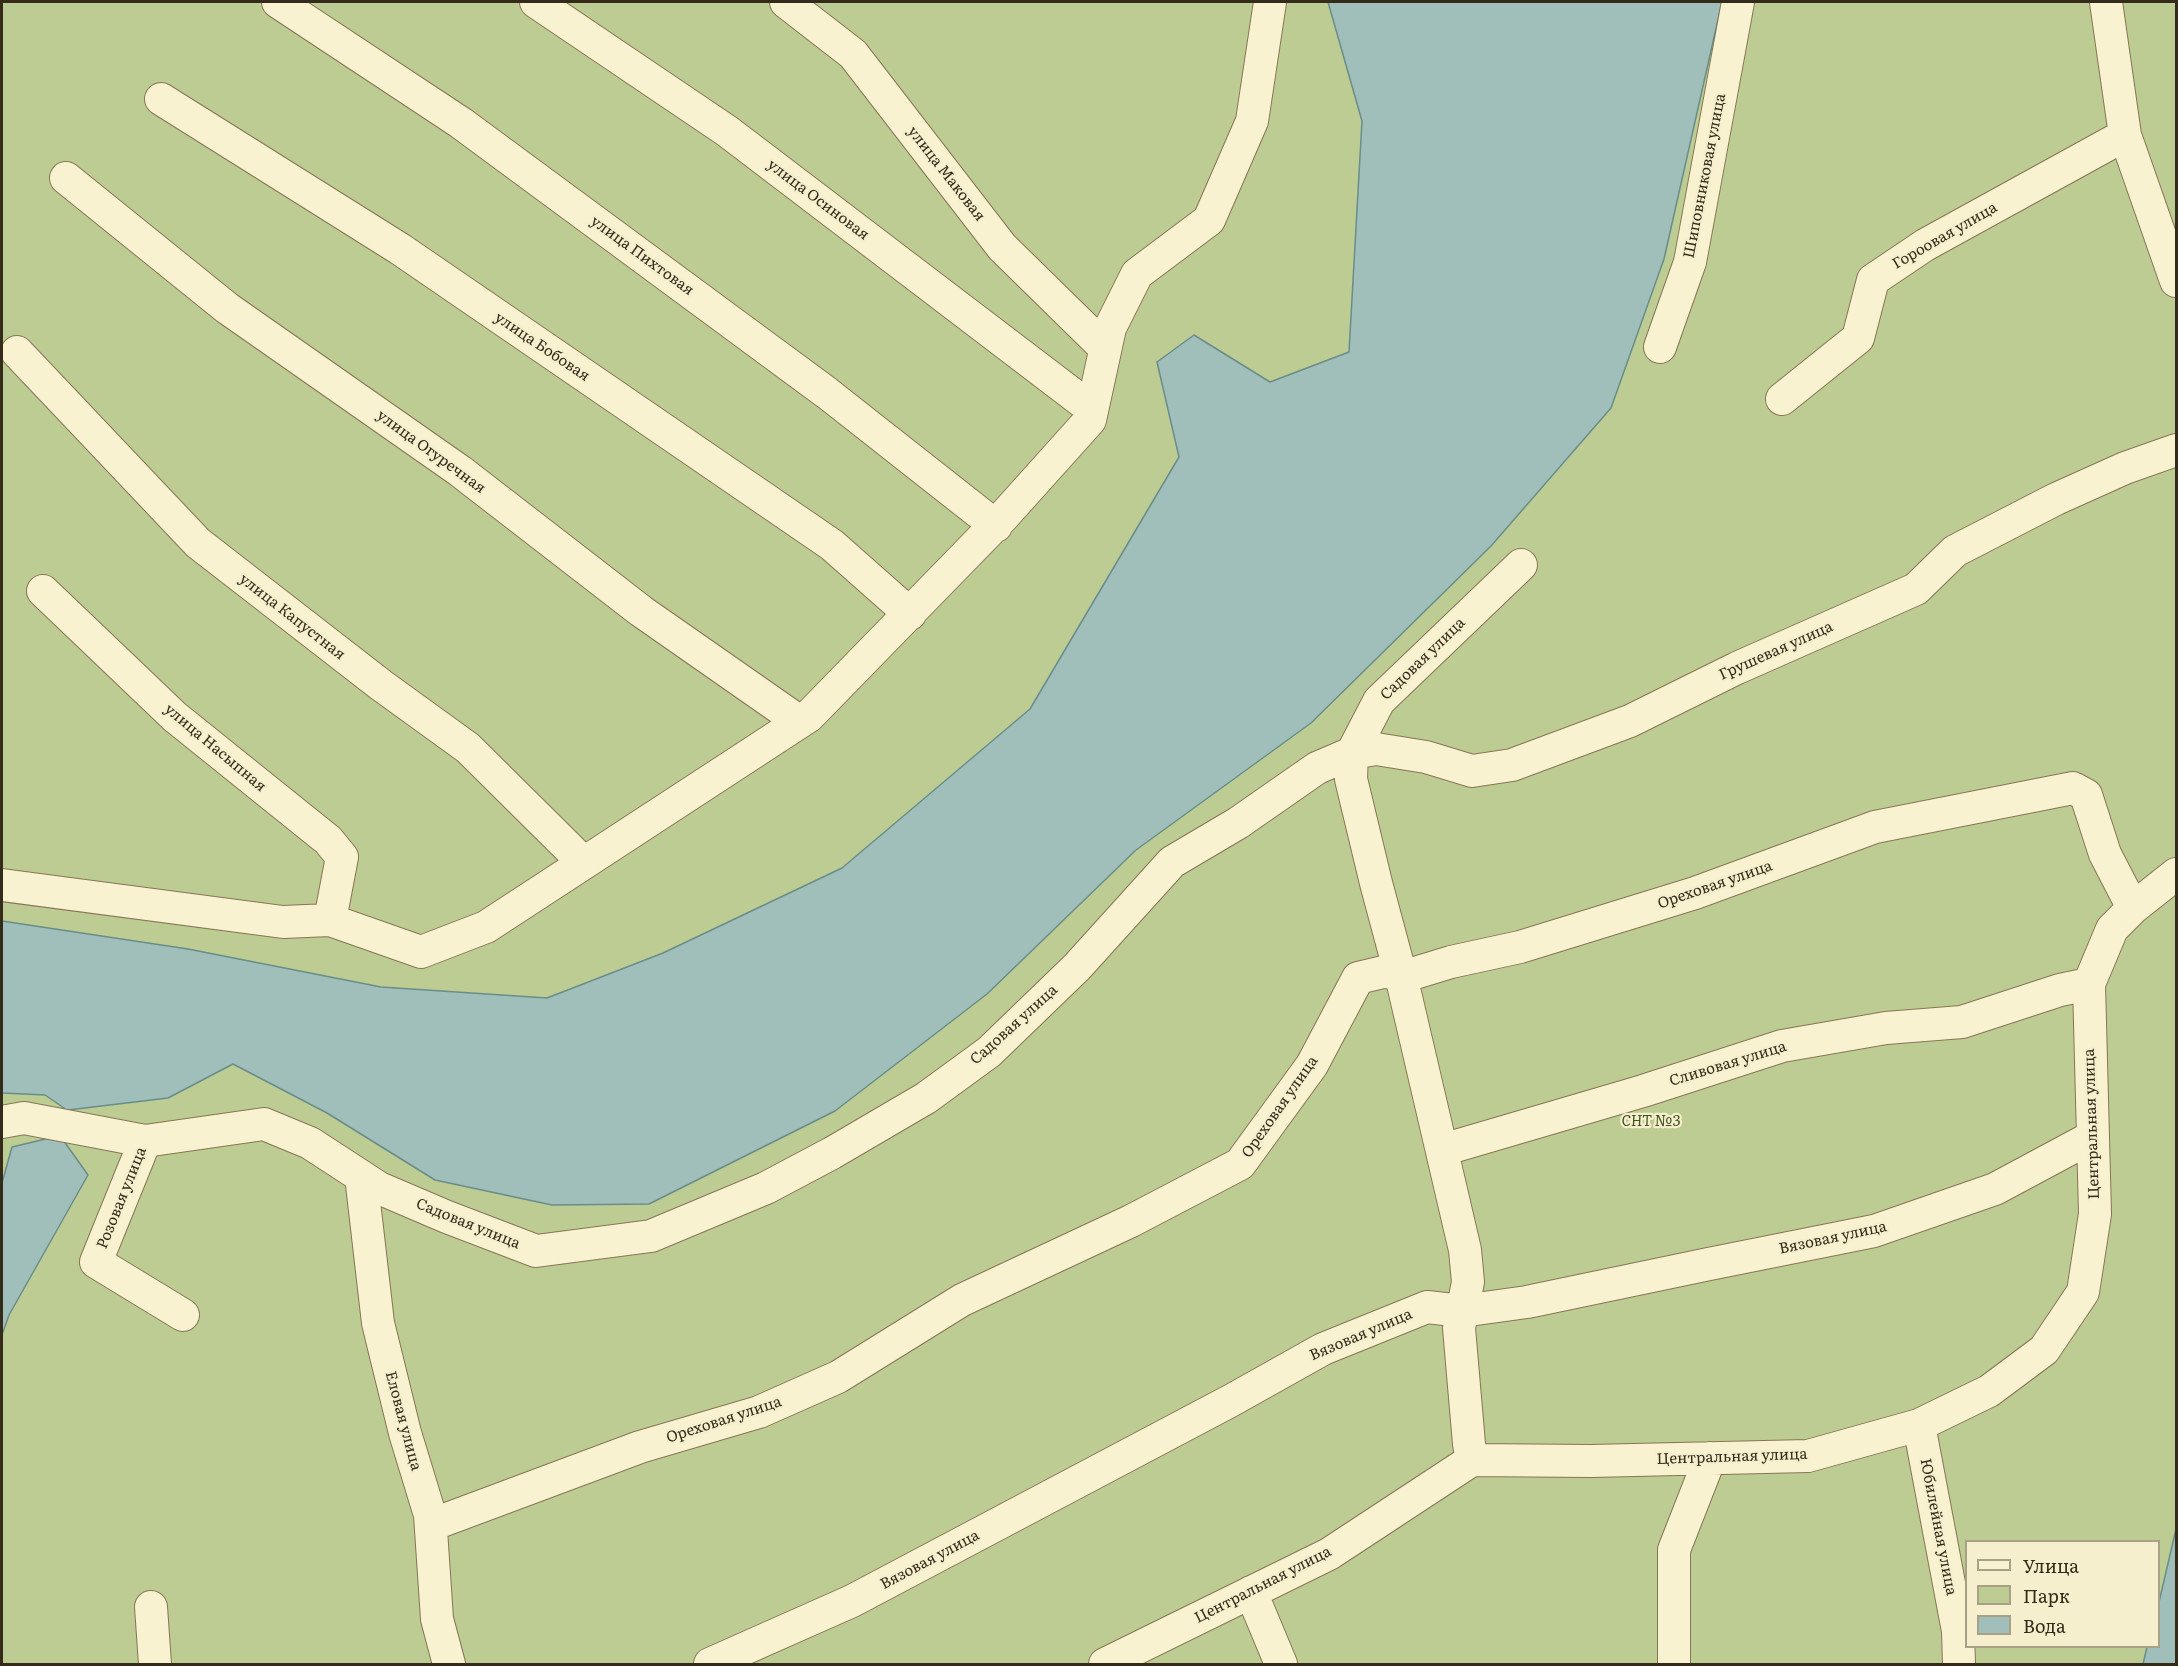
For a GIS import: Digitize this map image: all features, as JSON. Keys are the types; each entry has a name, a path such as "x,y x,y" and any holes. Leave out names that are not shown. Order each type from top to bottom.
{"street":[{"name":"улица Пихтовая","path":"278,2 461,123 827,393 996,526"},
{"name":"улица Осиновая","path":"536,2 727,131 1092,409"},
{"name":"улица Маковая","path":"786,2 853,54 1002,247 1105,348"},
{"path":"2,885 283,922 330,920 422,952 486,927 809,716 996,526 1090,420 1110,328 1137,274 1209,220 1252,121 1270,2"},
{"name":"Шиповниковая улица","path":"1660,347 1690,262 1738,2"},
{"path":"2106,2 2125,135 2176,281"},
{"name":"улица Бобовая","path":"161,99 400,249 831,545 910,614"},
{"name":"Гороовая улица","path":"1782,399 1858,338 1873,280 1925,245 2125,135"},
{"name":"улица Огуречная","path":"66,178 227,309 460,471 641,612 800,722"},
{"name":"улица Капустная","path":"17,352 198,543 381,685 468,748 584,863"},
{"name":"Грушевая улица","path":"1352,753 1376,749 1426,757 1472,771 1512,765 1630,721 1737,668 1916,589 1955,551 2115,472 2176,450"},
{"name":"Садовая улица","path":"2,1122 24,1118 145,1141 264,1124 310,1143 379,1188 536,1251 651,1236 766,1188 832,1153 926,1098 989,1052 1077,967 1173,862 1238,823 1317,768 1352,753 1379,701 1521,565"},
{"name":"улица Насыпная","path":"43,591 176,717 328,840 342,857 330,920"},
{"path":"1352,753 1352,779 1465,1250 1468,1282 1459,1328 1472,1460"},
{"name":"Ореховая улица","path":"431,1525 640,1447 759,1412 838,1377 962,1300 1131,1221 1240,1164 1312,1065 1358,978 1383,972 1415,973 1520,947 1695,893 1875,827 2073,788 2086,795 2105,854 2133,908"},
{"name":"Центральная улица","path":"1105,1665 1329,1554 1472,1460 1808,1456 1918,1425 1989,1391 2044,1350 2083,1292 2095,1214 2089,984 2112,929 2133,908 2176,874"},
{"name":"Сливовая улица","path":"1442,1150 1643,1091 1782,1046 1886,1029 1962,1022 2060,990 2089,984"},
{"name":"Вязовая улица","path":"710,1665 852,1601 1232,1400 1323,1349 1427,1307 1462,1311 1527,1302 1874,1232 1995,1189 2092,1137"},
{"name":"Розовая улица","path":"145,1141 96,1262 183,1315"},
{"name":"Еловая улица","path":"361,1176 378,1323 405,1433 430,1515 437,1619 449,1665"},
{"name":"Юбилейная улица","path":"1918,1425 1958,1631 1959,1665"},
{"path":"1671,1661 1674,1550 1710,1458"},
{"path":"1251,1592 1281,1665"},
{"path":"151,1607 155,1665"}],"green space":[{"path":"2,2 1328,2 1362,121 1349,352 1269,382 1195,335 1157,362 1179,457 1030,709 842,868 663,953 547,999 381,987 188,949 2,921"},
{"name":"СНТ №3","path":"1722,2 2176,2 2176,1529 2160,1598 2160,1540 1965,1540 1965,1648 2147,1648 2143,1664 2,1664 2,1335 68,1110 168,1098 233,1064 327,1113 987,994 1136,850 1491,546 1611,408 1664,259"},
{"path":"2,1093 45,1095 64,1108 58,1136 12,1147 2,1183"}],"water":[{"path":"1328,2 1722,2 1664,259 1611,408 1491,546 1311,723 1136,850 987,994 835,1111 649,1204 552,1205 435,1180 327,1113 233,1064 168,1098 68,1110 61,1137 88,1175 9,1315 2,1335 2,1183 12,1147 58,1136 64,1108 45,1095 2,1093 2,921 188,949 381,987 547,998 663,953 842,868 1030,709 1179,457 1157,362 1194,335 1270,382 1349,352 1362,121"},
{"path":"2176,1529 2176,1664 2143,1664 2147,1648 2160,1648 2160,1598"}]}
